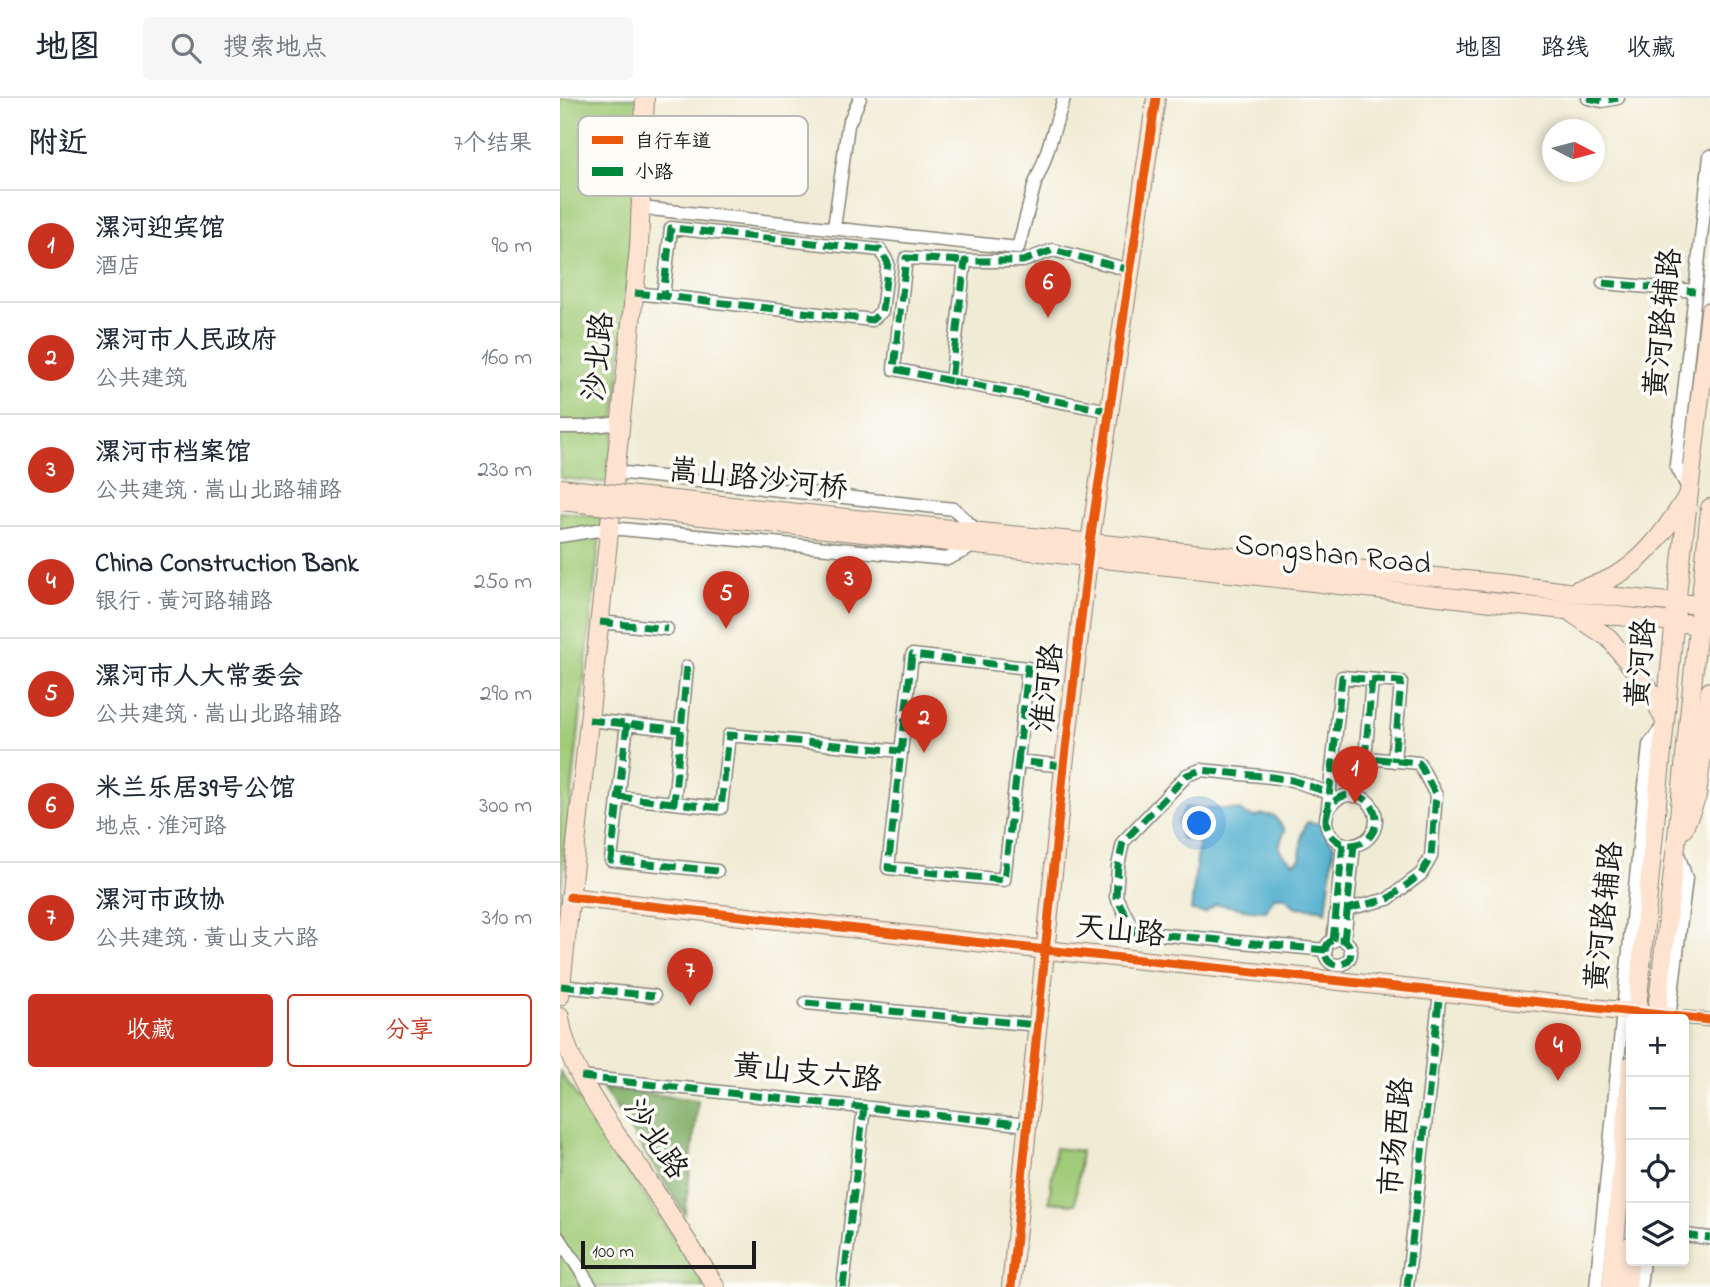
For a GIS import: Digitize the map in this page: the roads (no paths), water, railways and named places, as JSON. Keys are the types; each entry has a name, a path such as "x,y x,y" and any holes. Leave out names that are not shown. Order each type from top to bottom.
{"main road":[{"name":"沙北路","path":"644,116 645,98"},
{"name":"淮河路","path":"1011,1287 1090,550 1156,98"},
{"name":"沙北路","path":"560,996 635,292 641,196"},
{"name":"黄河路","path":"1631,1014 1666,723 1676,603 1710,311"},
{"name":"嵩山路沙河桥","path":"560,488 950,535"},
{"path":"1572,592 1609,579 1639,558 1667,528 1690,493"},
{"name":"嵩山路沙河桥","path":"560,501 950,535"},
{"name":"黄河路","path":"1662,1014 1676,846 1704,625 1710,508"},
{"name":"Songshan Road","path":"950,535 1090,550 1567,611 1704,625"},
{"name":"Songshan Road","path":"1090,550 1506,584 1705,606"},
{"path":"1567,611 1609,638 1649,689 1666,723"},
{"path":"1676,846 1697,796 1710,691"},
{"name":"天山路","path":"570,897 1046,950 1338,973 1440,992 1631,1014"},
{"name":"沙北路","path":"560,1017 572,1059 593,1099 716,1287"},
{"path":"1611,1287 1630,1077"},
{"path":"1627,1287 1629,1266"}],"street":[{"path":"834,228 848,125 860,98"},
{"path":"641,208 1018,248 1035,183 1064,98"},
{"path":"1588,98 1602,101 1618,98"},
{"name":"黄河路辅路","path":"1690,493 1676,466 1710,156"},
{"path":"635,292 663,296 873,320 882,311 888,263 880,250 671,228 663,296"},
{"path":"1110,411 894,369 906,258 1023,261 1053,250 1130,270"},
{"path":"951,381 965,261"},
{"path":"1603,283 1695,291"},
{"path":"560,428 621,423"},
{"path":"560,536 610,528 947,559 977,538 954,509 616,472"},
{"path":"600,622 667,629"},
{"path":"912,655 1028,668 1018,761 1004,880 888,868 912,655"},
{"path":"674,803 687,667"},
{"path":"1327,815 1334,802 1347,796 1360,797 1371,805 1376,824 1366,841 1348,844 1331,835 1328,829 1327,815 1329,793 1342,677 1401,682 1394,761"},
{"path":"1365,758 1372,680"},
{"path":"589,720 681,730"},
{"path":"627,724 611,860 717,871"},
{"path":"618,797 721,808 729,735 901,751"},
{"path":"1347,909 1388,899 1420,874 1431,857 1436,795 1419,763 1357,757 1354,796"},
{"path":"1018,761 1065,766"},
{"path":"1329,793 1292,780 1272,777 1201,770 1187,775 1123,842 1116,897 1135,932 1334,943 1349,945 1350,958 1338,973 1327,960 1325,953 1334,943 1347,909 1348,844"},
{"path":"1334,943 1348,844"},
{"path":"561,986 654,996"},
{"name":"市场西路","path":"1407,1287 1440,992"},
{"path":"806,1003 1038,1025"},
{"path":"1689,1019 1710,1020"},
{"name":"黄河路辅路","path":"1596,1287 1626,1053"},
{"name":"黄山支六路","path":"581,1077 1028,1125"},
{"path":"843,1287 864,1107"},
{"path":"1689,1236 1710,1238"},
{"path":"560,1239 591,1287"},
{"path":"1640,1287 1642,1266"}],"water":[{"path":"1185,807 1239,810 1256,817 1262,814 1274,816 1285,830 1280,844 1281,851 1294,863 1300,859 1302,834 1307,822 1324,824 1327,837 1334,845 1326,913 1321,909 1295,907 1285,897 1274,897 1266,911 1216,904 1205,913 1191,911 1199,841 1181,838 1178,821"}],"place":[{"name":"米兰乐居39号公馆","path":"1048,318"},
{"name":"漯河市档案馆","path":"849,614"},
{"name":"漯河市人大常委会","path":"726,629"},
{"name":"漯河市人民政府","path":"924,753"},
{"name":"漯河迎宾馆","path":"1355,804"},
{"name":"漯河市政协","path":"690,1006"},
{"name":"China Construction Bank","path":"1558,1081"}]}
